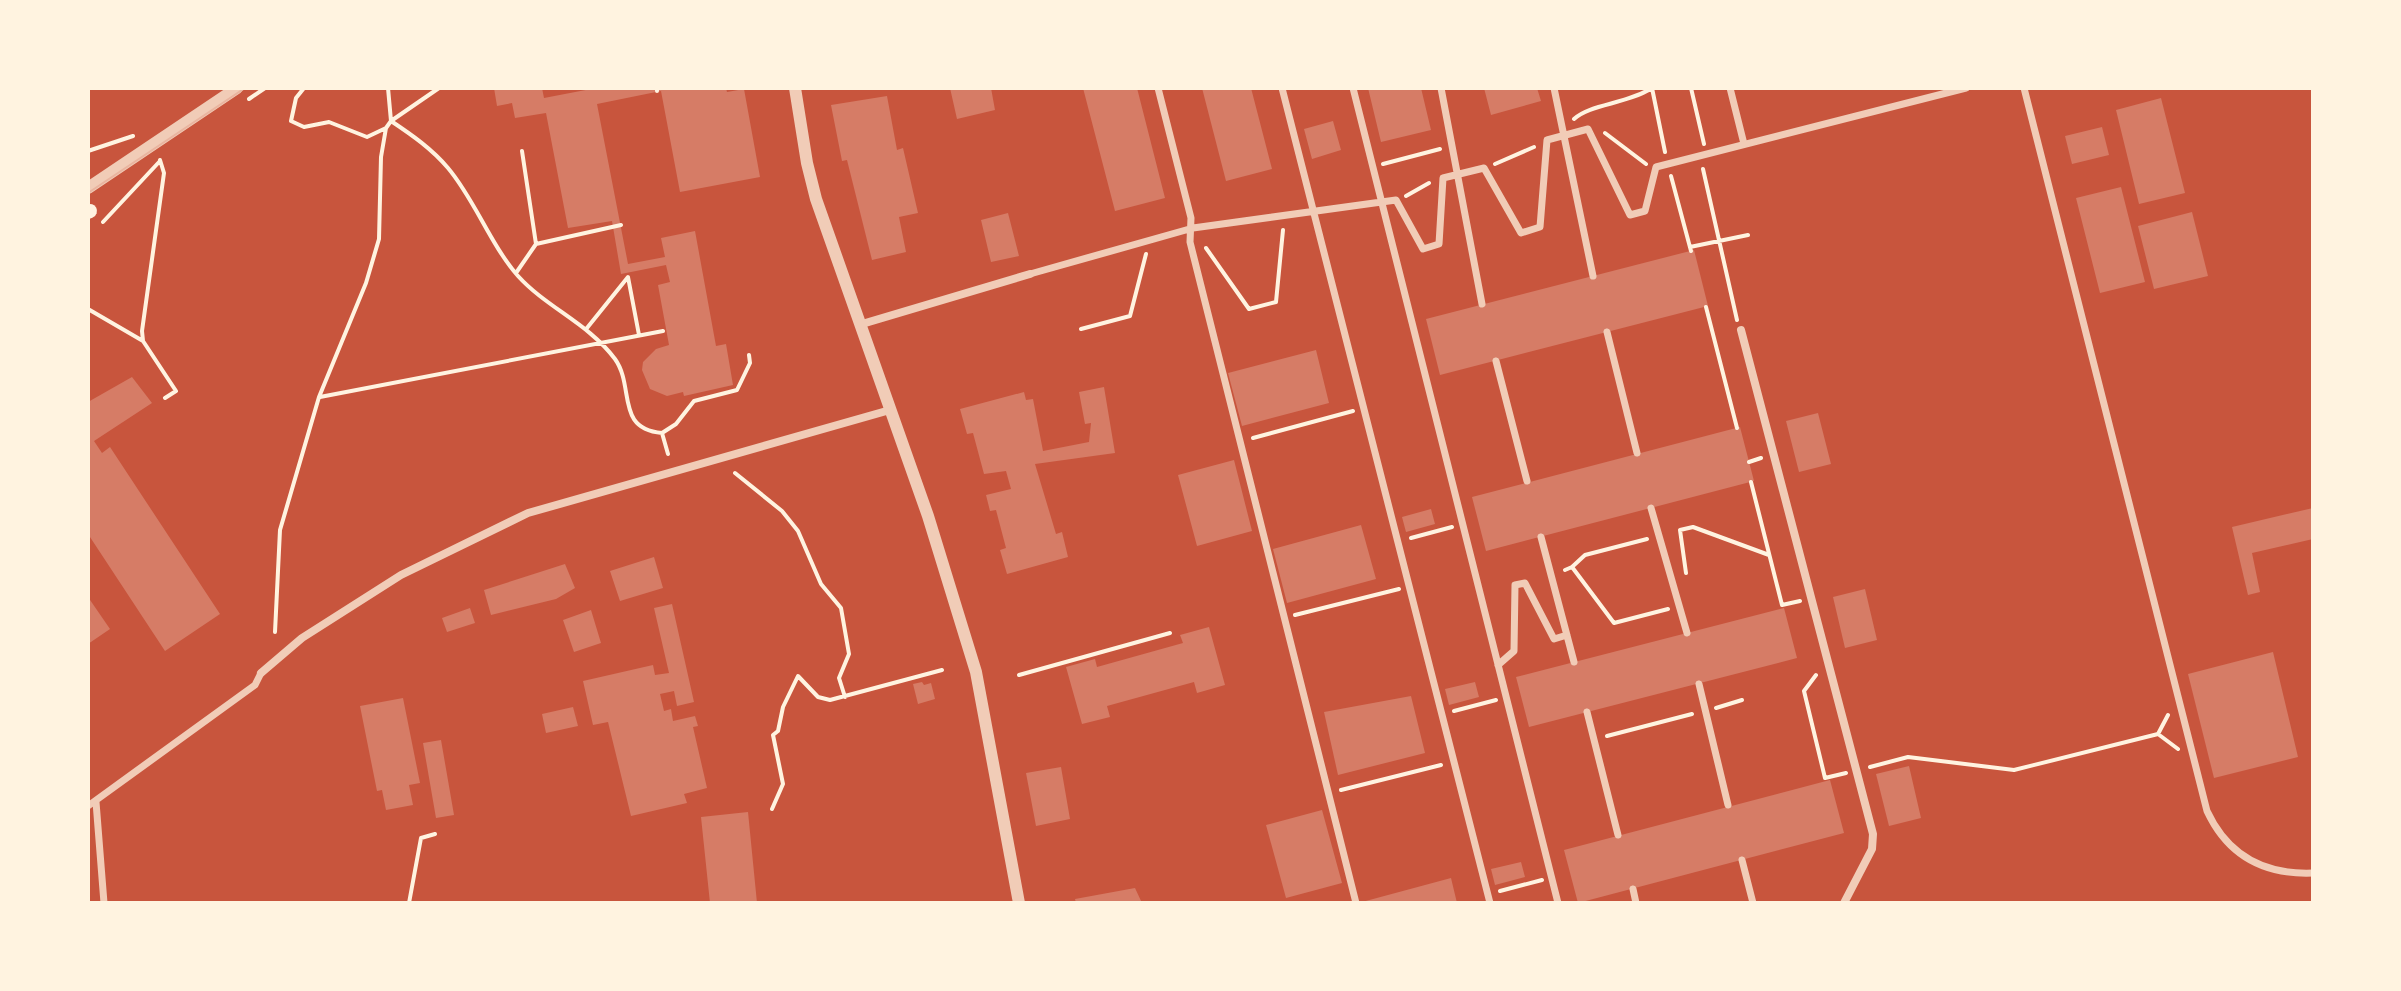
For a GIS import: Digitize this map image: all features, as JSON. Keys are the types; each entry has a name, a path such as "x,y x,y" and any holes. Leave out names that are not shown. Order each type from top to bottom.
{"street":[{"path":"88,188 237,88"},
{"path":"795,88 804,151 816,199 938,545 976,672 1019,903"},
{"path":"1158,88 1193,228 1190,242 1356,903"},
{"path":"1282,88 1490,903"},
{"path":"1353,88 1558,903"},
{"path":"1441,88 1482,304"},
{"path":"1554,88 1593,276"},
{"path":"1730,88 1744,144"},
{"path":"862,324 1193,228 1313,211 1396,200 1423,249 1439,244 1443,178 1484,168 1521,233 1540,227 1547,140 1588,131 1630,215 1645,211 1656,167 1966,88"},
{"path":"2024,88 2207,811 2229,846 2239,855 2270,869 2313,873"},
{"path":"1741,330 1873,834 1872,849 1844,903"},
{"path":"1607,332 1637,453"},
{"path":"1496,361 1527,481"},
{"path":"88,806 255,685 261,673 302,638 401,575 528,513 890,410"},
{"path":"1651,508 1687,633"},
{"path":"1541,537 1574,662"},
{"path":"1498,665 1514,651 1515,585 1525,583 1554,639 1567,635"},
{"path":"1699,684 1728,805"},
{"path":"1587,712 1618,835"},
{"path":"96,802 104,903"},
{"path":"1742,860 1753,903"},
{"path":"1633,889 1636,903"}],"path":[{"path":"304,88 296,98 291,121 304,127 329,122 367,137 386,128 391,121 439,88"},
{"path":"388,88 391,121"},
{"path":"1563,136 1582,111 1632,100 1652,88 1690,249 1748,235"},
{"path":"1691,88 1705,141 1702,167 1717,241 1731,308 1741,330"},
{"path":"391,121 421,141 449,169 516,273 545,303 587,328 617,362 632,418 647,432 662,433 676,424 694,401 737,390 747,371 749,355"},
{"path":"275,632 280,530 319,397 366,283 379,239 386,128"},
{"path":"1588,131 1602,131 1636,159 1656,167"},
{"path":"88,151 141,133"},
{"path":"1484,168 1547,140"},
{"path":"1373,167 1454,145"},
{"path":"522,151 536,244"},
{"path":"97,226 117,211 160,160 164,173 143,341"},
{"path":"1396,200 1443,178"},
{"path":"1193,228 1249,309 1276,302 1284,215"},
{"path":"516,273 536,244 621,225"},
{"path":"1081,329 1130,316 1149,240"},
{"path":"587,328 628,277 639,335"},
{"path":"1706,307 1737,428"},
{"path":"88,309 143,341 176,391 165,398"},
{"path":"319,397 663,331"},
{"path":"1252,438 1364,408"},
{"path":"662,433 668,454"},
{"path":"735,473 782,511 798,531 821,584 841,608 849,654 839,678 845,697"},
{"path":"1751,482 1782,605 1810,600"},
{"path":"1398,542 1462,524"},
{"path":"1686,574 1680,530 1693,527 1769,555"},
{"path":"1565,570 1585,555 1659,536"},
{"path":"1572,567 1614,623 1679,607"},
{"path":"1284,617 1409,587"},
{"path":"1019,675 1170,633"},
{"path":"1826,661 1801,692 1825,778 1908,757 2014,770 2158,734 2193,759"},
{"path":"772,809 783,784 773,735 778,731 791,686 798,676 818,697 830,700 942,670"},
{"path":"1442,714 1506,698"},
{"path":"1593,739 1742,700"},
{"path":"1327,794 1454,762"},
{"path":"409,903 421,838 435,834"},
{"path":"1488,894 1552,878"}],"building":[{"path":"494,88 542,88 544,98 596,88 726,88 727,92 744,89 760,177 680,192 661,91 597,104 628,264 665,257 661,238 695,231 716,346 726,344 733,385 684,396 683,392 667,396 650,389 642,370 643,362 656,349 669,345 658,285 670,282 666,265 621,274 612,221 568,228 546,113 515,118 512,103 497,106"},
{"path":"950,88 991,88 995,110 957,119"},
{"path":"1083,88 1137,88 1165,198 1115,211"},
{"path":"1202,88 1251,88 1272,169 1226,181"},
{"path":"1368,88 1421,88 1431,130 1381,142"},
{"path":"1484,88 1537,88 1541,101 1491,115"},
{"path":"887,96 897,150 903,148 918,213 899,217 906,252 872,260 847,160 842,161 831,105"},
{"path":"2161,98 2185,193 2139,204 2116,110"},
{"path":"1333,121 1341,150 1312,159 1304,129"},
{"path":"2102,127 2109,155 2072,164 2065,136"},
{"path":"2121,187 2145,282 2100,293 2076,198"},
{"path":"2192,212 2208,276 2154,289 2138,226"},
{"path":"1008,213 1019,256 991,262 981,220"},
{"path":"1694,250 1708,306 1440,375 1426,319"},
{"path":"1316,350 1329,403 1242,426 1228,373"},
{"path":"132,377 152,403 94,441 102,453 110,447 220,614 165,651 88,534 88,402"},
{"path":"1104,387 1115,453 1035,464 1056,534 1062,532 1068,557 1007,574 1000,550 1006,548 996,510 990,511 986,495 1011,489 1006,471 984,474 973,433 967,434 960,409 1024,392 1026,400 1033,399 1043,451 1089,442 1091,423 1085,424 1079,392"},
{"path":"1818,413 1831,464 1799,472 1786,421"},
{"path":"1740,427 1754,481 1486,551 1472,497"},
{"path":"1234,460 1252,531 1197,546 1178,475"},
{"path":"2313,508 2313,539 2252,553 2260,592 2248,595 2232,527"},
{"path":"1431,509 1435,524 1406,532 1402,517"},
{"path":"1361,525 1376,579 1287,603 1273,549"},
{"path":"654,557 663,588 620,601 610,571"},
{"path":"565,564 575,588 556,599 491,615 484,590"},
{"path":"1865,589 1877,640 1845,648 1833,597"},
{"path":"88,597 110,629 88,644"},
{"path":"672,604 694,702 677,706 674,691 660,694 664,711 671,709 673,721 695,716 698,726 693,727 707,788 684,794 687,803 631,816 608,722 593,725 583,681 653,665 655,675 669,673 654,608"},
{"path":"470,608 475,623 447,632 442,618"},
{"path":"1784,608 1797,658 1529,727 1516,677"},
{"path":"591,610 601,643 574,652 563,620"},
{"path":"1209,627 1225,685 1197,693 1194,682 1107,706 1110,717 1082,724 1066,667 1095,659 1097,667 1183,643 1180,635"},
{"path":"2273,652 2298,757 2214,778 2188,674"},
{"path":"922,682 924,685 931,683 935,699 918,704 913,684"},
{"path":"1475,682 1479,697 1449,705 1445,689"},
{"path":"1411,696 1425,753 1338,775 1324,712"},
{"path":"403,698 420,783 409,785 413,805 386,810 382,790 377,791 360,706"},
{"path":"573,707 578,726 546,733 542,714"},
{"path":"441,740 454,815 436,818 423,743"},
{"path":"1909,766 1921,818 1889,826 1876,774"},
{"path":"1061,767 1070,819 1036,826 1026,773"},
{"path":"1830,780 1844,833 1578,903 1564,850"},
{"path":"1322,810 1342,883 1286,898 1266,825"},
{"path":"748,812 757,903 710,903 701,817"},
{"path":"1521,862 1525,877 1495,885 1491,869"},
{"path":"1451,878 1457,903 1362,903 1362,902"},
{"path":"1135,888 1142,903 1076,903 1075,899"}],"tram line":[{"path":"88,193 245,88"}]}
